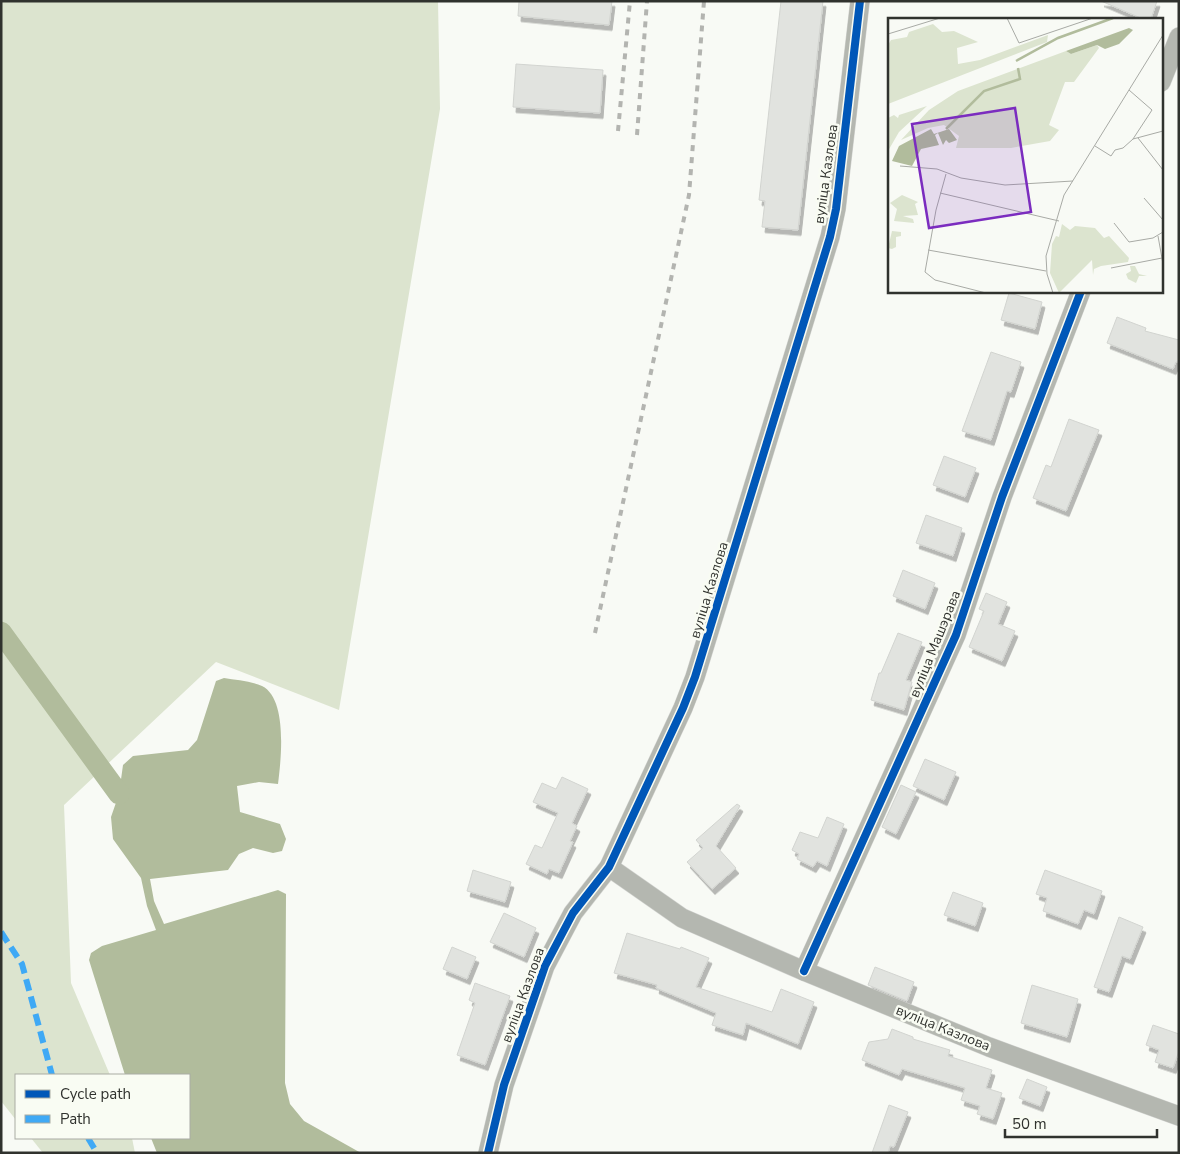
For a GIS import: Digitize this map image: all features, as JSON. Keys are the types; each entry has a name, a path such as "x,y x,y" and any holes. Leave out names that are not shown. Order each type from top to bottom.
{"street":[{"name":"вуліца Казлова","path":"488,1153 504,1085 544,966 573,913 610,867 683,708 695,677 830,237 836,210 860,1"},
{"path":"1162,80 1179,37"},
{"name":"вуліца Машэрава","path":"804,971 956,635 1002,497 1081,292"},
{"name":"вуліца Казлова","path":"610,867 682,918 804,971 989,1047 1179,1116"}],"shaded area":[{"path":"1,1 438,1 440,109 339,710 216,662 64,805 71,983 110,1074 15,1074 15,1119 1,1101"},
{"path":"224,678 262,686 270,693 276,703 281,731 278,784 259,782 237,786 240,812 280,824 286,839 282,851 273,853 253,848 239,854 228,870 150,879 154,901 164,924 278,890 286,894 285,1083 290,1104 304,1121 361,1153 157,1153 151,1139 190,1139 190,1074 125,1074 89,960 91,953 102,946 156,930 147,906 141,878 113,839 111,817 119,794 123,765 133,756 188,750 197,740 216,681"},
{"path":"32,1139 132,1139 135,1153 43,1153"}],"building":[{"path":"519,1 612,1 609,25 518,16"},
{"path":"781,1 823,1 798,230 762,227 765,201 759,200"},
{"path":"1101,1 1157,1 1151,18 1141,18"},
{"path":"516,64 603,70 600,113 513,107"},
{"path":"1009,293 1042,302 1035,329 1001,320"},
{"path":"1117,317 1146,328 1145,331 1179,340 1179,362 1176,362 1173,369 1107,343"},
{"path":"991,352 1021,362 1011,392 1007,391 991,440 962,431"},
{"path":"1069,419 1099,430 1066,511 1033,498 1046,465 1051,467"},
{"path":"944,456 976,468 965,497 933,485"},
{"path":"926,515 962,528 953,556 916,543"},
{"path":"903,570 935,583 925,609 893,596"},
{"path":"986,593 1007,602 998,624 1015,631 1002,661 969,647 984,611 979,609"},
{"path":"898,633 922,642 906,680 912,682 904,710 871,700 879,673 881,673"},
{"path":"925,759 956,772 944,800 913,786"},
{"path":"562,777 588,789 572,823 577,826 570,841 573,842 559,873 549,869 547,874 526,864 535,845 542,848 558,813 533,802 542,783 556,789"},
{"path":"901,785 916,792 896,834 882,827"},
{"path":"737,804 740,806 716,846 736,868 712,889 687,862 703,848 696,840"},
{"path":"827,817 844,824 827,866 817,861 813,867 797,859 799,854 792,850 800,832 818,838"},
{"path":"473,870 511,882 505,902 467,891"},
{"path":"1045,870 1102,891 1094,914 1084,910 1078,924 1043,911 1047,898 1036,894"},
{"path":"953,892 983,903 975,926 944,915"},
{"path":"504,913 536,928 524,957 490,942"},
{"path":"1119,917 1143,927 1130,959 1122,956 1109,992 1094,987"},
{"path":"627,933 680,949 681,947 709,958 696,987 772,1012 781,989 814,1002 798,1044 746,1023 743,1035 712,1025 716,1013 656,988 657,985 614,973"},
{"path":"452,947 476,957 467,979 443,969"},
{"path":"875,967 914,982 907,1001 868,985"},
{"path":"475,983 510,996 485,1065 457,1055 475,1003 469,1000"},
{"path":"1032,985 1078,999 1067,1037 1021,1023"},
{"path":"1153,1025 1179,1034 1179,1051 1173,1068 1155,1062 1159,1050 1146,1045"},
{"path":"892,1029 913,1037 913,1039 950,1050 948,1056 992,1070 986,1088 1002,1093 993,1119 977,1114 980,1106 961,1100 965,1088 902,1069 899,1075 862,1060 869,1042 888,1039"},
{"path":"1027,1079 1047,1087 1040,1106 1019,1098"},
{"path":"889,1105 908,1112 894,1147 890,1146 888,1153 872,1153"}],"waterway":[{"path":"1,632 119,794"}],"railway":[{"path":"618,131 630,1"},
{"path":"637,135 647,1"},
{"path":"595,633 689,195 704,1"}],"marked path":[{"path":"1,932 22,964 52,1074"},
{"path":"89,1139 97,1153"}],"cycle path":[{"path":"488,1153 504,1085 545,966 573,913 609,867 683,708 695,677 830,237 836,209 860,1"},
{"path":"804,971 956,635 1002,497 1081,292"}]}
